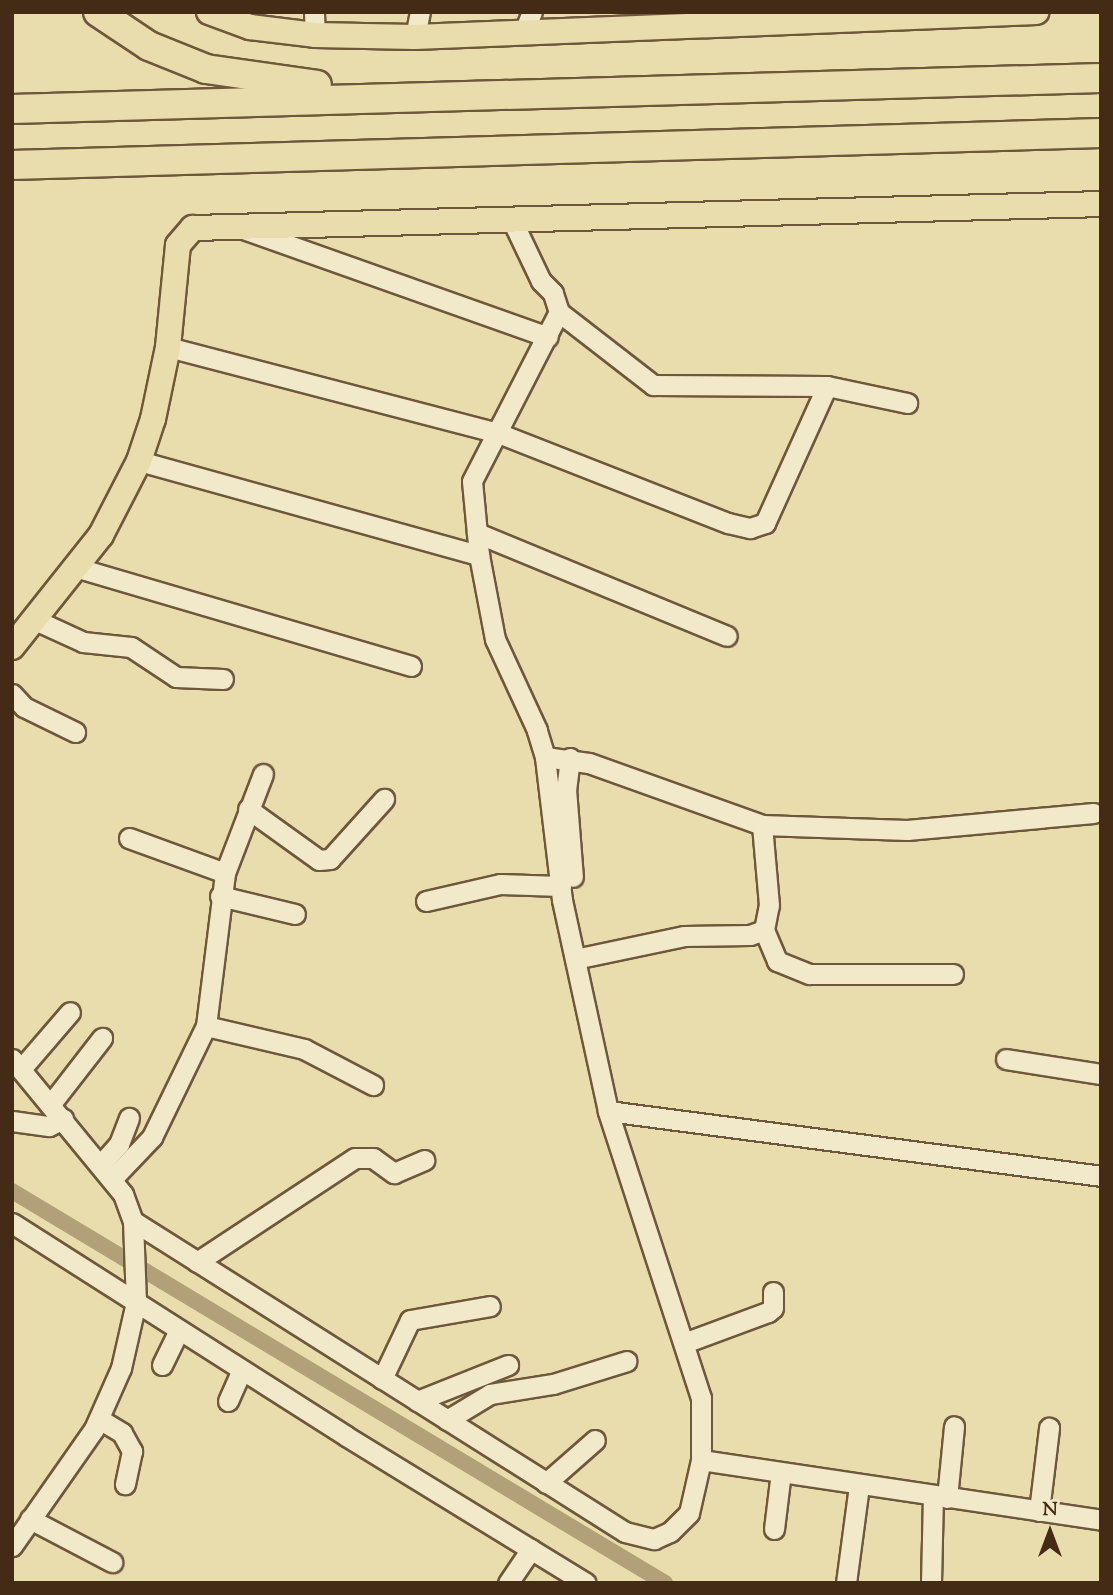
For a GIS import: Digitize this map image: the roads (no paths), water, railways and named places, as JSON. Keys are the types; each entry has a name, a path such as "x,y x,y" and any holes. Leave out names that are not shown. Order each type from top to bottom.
{"highway":[{"path":"98,12 176,59 238,76 517,94"},
{"path":"12,110 1101,78"},
{"path":"12,165 1101,134"}],"main road":[{"path":"209,12 250,27 315,24 415,37 528,23 1036,12"},
{"path":"12,647 78,568 101,535 139,461 153,419 168,347 178,245 184,233 193,228 229,224 1101,204"}],"street":[{"path":"415,37 420,12"},
{"path":"134,1229 197,1262 625,1532 654,1539 670,1532 689,1513 701,1460 701,1398 608,1111 575,959 567,882 545,757 537,730 495,639 479,555 472,481 548,337 558,312 553,293 541,281 511,218"},
{"path":"229,224 548,337"},
{"path":"558,312 653,385 827,386 907,403"},
{"path":"168,347 498,433 750,528 765,523 827,386"},
{"path":"139,461 479,555"},
{"path":"477,533 727,636"},
{"path":"78,568 411,667"},
{"path":"33,619 82,642 131,647 176,677 223,679"},
{"path":"12,694 24,707 75,732"},
{"path":"545,757 570,758 762,825 907,831 1093,813"},
{"path":"567,882 566,789 570,758"},
{"path":"107,1171 152,1137 206,1026 220,896 225,873 263,775"},
{"path":"248,808 319,860 339,853 384,799"},
{"path":"762,825 769,905 764,930 777,961 810,974 953,974"},
{"path":"129,838 225,873"},
{"path":"426,901 500,884 567,882"},
{"path":"220,896 295,914"},
{"path":"575,959 684,936 750,935 764,930"},
{"path":"12,1546 99,1419 128,1350 136,1294 134,1229 107,1171 17,1064 70,1012"},
{"path":"206,1026 304,1049 373,1085"},
{"path":"12,1121 49,1126 102,1038"},
{"path":"1006,1059 1101,1074"},
{"path":"608,1111 1101,1176"},
{"path":"107,1171 129,1118"},
{"path":"197,1262 355,1158 373,1158 394,1173 424,1160"},
{"path":"12,1223 136,1294 179,1330 586,1583"},
{"path":"684,1343 768,1312 773,1308 773,1292"},
{"path":"382,1379 410,1320 490,1306"},
{"path":"162,1365 179,1330"},
{"path":"447,1420 490,1394 553,1384 627,1361"},
{"path":"417,1401 508,1364"},
{"path":"228,1401 242,1370"},
{"path":"99,1419 122,1433 132,1451 125,1484"},
{"path":"931,1583 940,1497 954,1426"},
{"path":"1040,1511 1049,1428"},
{"path":"546,1483 595,1440"},
{"path":"701,1460 1101,1520"},
{"path":"774,1529 781,1472"},
{"path":"846,1583 859,1485"},
{"path":"30,1519 112,1562"},
{"path":"508,1583 531,1549"}],"waterway":[{"path":"12,1191 665,1583"}]}
